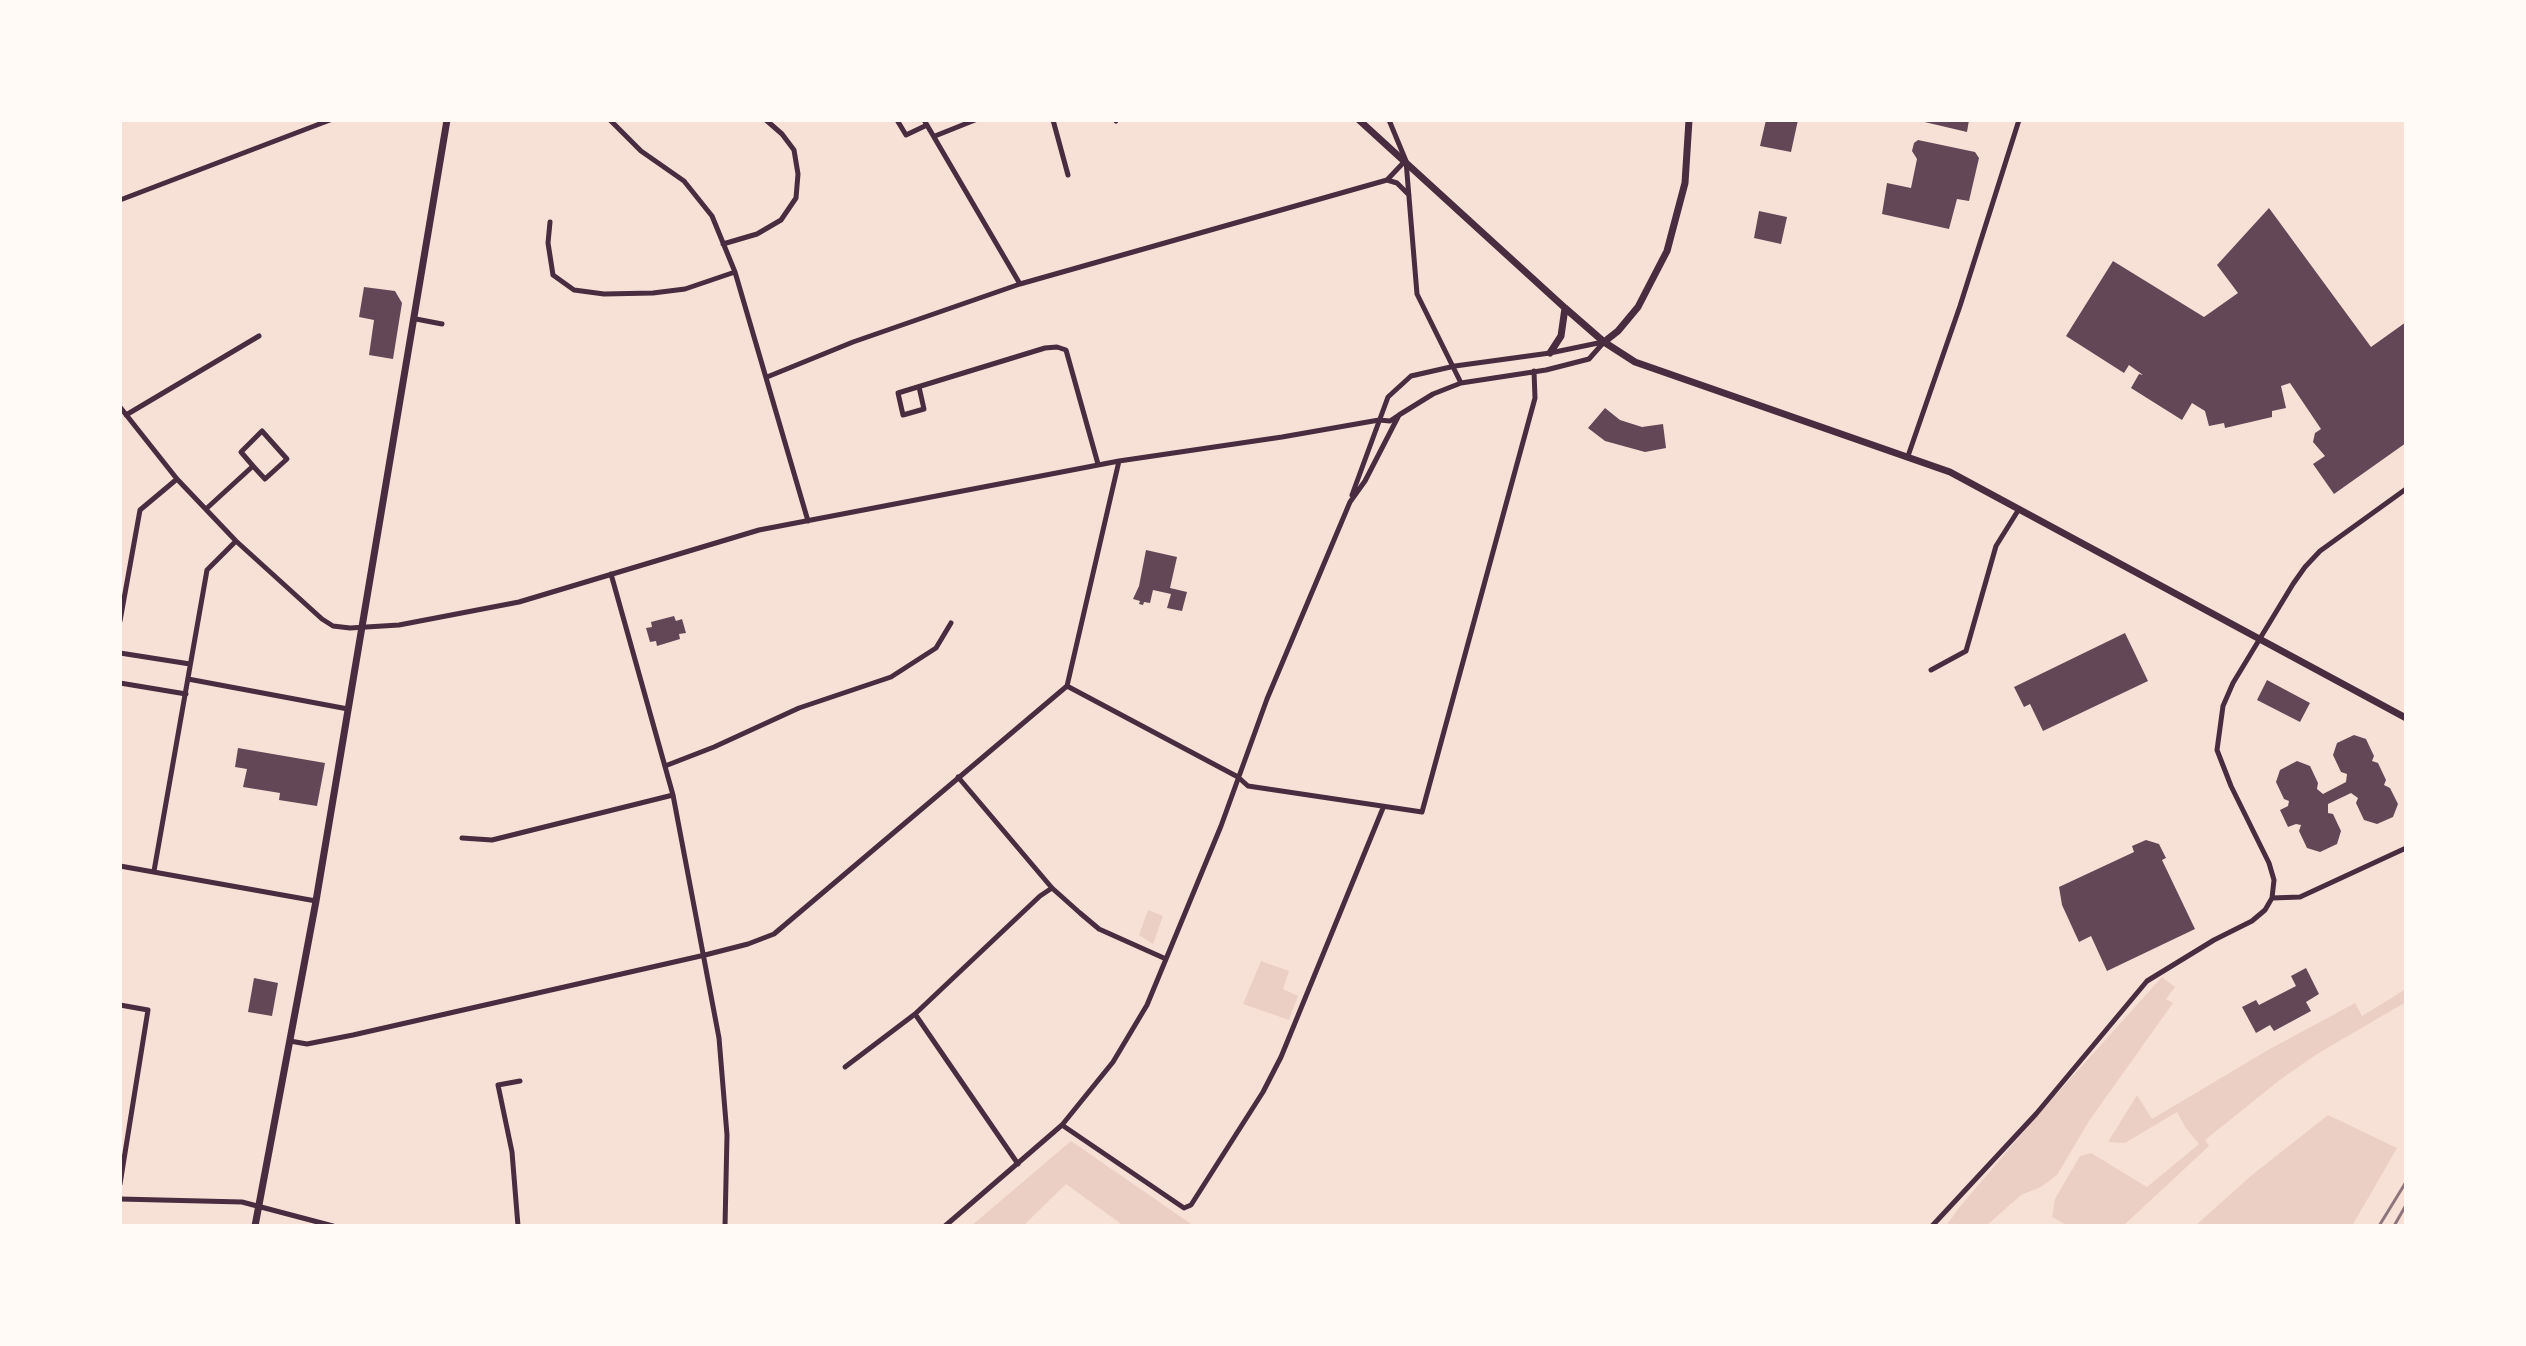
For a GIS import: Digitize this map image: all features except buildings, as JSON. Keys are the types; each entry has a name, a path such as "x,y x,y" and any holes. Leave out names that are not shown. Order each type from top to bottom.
{"main road":[{"path":"255,1226 316,901 447,120"},
{"path":"1362,120 1565,308 1604,342 1635,362 1950,472 2406,718"},
{"path":"1604,342 1638,307 1667,251 1685,183 1689,120"},
{"path":"1550,353 1561,336 1565,308"}],"street":[{"path":"120,200 330,120"},
{"path":"610,120 641,151 684,181 712,216 735,272 808,521"},
{"path":"723,244 757,234 781,220 796,198 798,174 794,150 766,120"},
{"path":"897,120 906,135 926,122 1020,284"},
{"path":"935,136 975,120"},
{"path":"1053,120 1068,175"},
{"path":"1389,120 1406,161 1417,294 1461,383"},
{"path":"1908,456 2019,120"},
{"path":"767,377 853,342 1020,284 1387,180 1406,161"},
{"path":"1387,180 1397,183 1410,196"},
{"path":"550,222 548,243 553,275 574,290 604,294 674,291 735,272"},
{"path":"416,319 442,324"},
{"path":"126,415 259,336"},
{"path":"945,1226 1062,1125 1113,1062 1147,1005 1267,699 1350,502 1388,397 1411,376 1604,342"},
{"path":"120,407 177,479 236,541 322,619 333,626 363,628 399,625 489,609 759,530 1098,464 1379,420 1390,421 1433,394 1461,383 1569,366 1589,359 1604,342"},
{"path":"919,387 924,409 903,415 898,393 1045,348 1066,350 1098,464"},
{"path":"1067,686 1238,777 1248,786 1422,812 1535,398 1534,371"},
{"path":"1350,502 1365,481 1399,415"},
{"path":"262,431 287,459 265,479 253,466 241,452 262,431"},
{"path":"289,1041 307,1044 705,955 774,934 1067,686 1119,461"},
{"path":"206,509 253,466"},
{"path":"120,621 140,510 177,479"},
{"path":"1932,1226 2036,1114 2147,981 2252,921 2265,910 2272,898 2274,880 2217,750 2223,706 2293,584 2320,551 2406,489"},
{"path":"1931,670 1966,651 1996,546 2019,509"},
{"path":"154,871 207,570 236,541"},
{"path":"611,574 673,795 705,955 722,1064 727,1135 725,1226"},
{"path":"665,766 799,708 891,677 936,648 951,623"},
{"path":"120,653 190,664"},
{"path":"188,679 348,709"},
{"path":"120,683 186,694"},
{"path":"958,777 1052,888 1099,929 1166,959"},
{"path":"462,838 492,840 673,795"},
{"path":"1062,1125 1184,1208 1191,1205 1263,1092 1281,1057 1383,808"},
{"path":"2272,898 2300,897 2406,848"},
{"path":"120,866 316,901"},
{"path":"845,1067 915,1014 1052,888"},
{"path":"120,1005 148,1010 120,1184"},
{"path":"915,1014 1018,1164"},
{"path":"518,1226 512,1152 498,1085 520,1081"},
{"path":"120,1199 242,1202 333,1226"}],"shaded area":[{"path":"1148,910 1163,916 1153,944 1139,935"},
{"path":"1261,961 1289,971 1283,989 1298,996 1289,1020 1243,1004"},
{"path":"2162,977 2175,987 2166,999 2173,1003 2089,1121 2057,1175 2041,1187 2021,1195 1986,1226 1946,1226 2043,1109"},
{"path":"2406,989 2406,1002 2317,1054 2205,1140 2209,1146 2123,1226 2068,1226 2052,1217 2055,1199 2080,1156 2091,1153 2147,1187 2199,1144 2177,1112 2125,1143 2108,1142 2137,1095 2152,1119 2355,1003 2362,1016"},
{"path":"2328,1115 2397,1148 2352,1226 2195,1226 2252,1175"},
{"path":"1071,1141 1194,1226 1124,1226 1066,1184 1023,1226 971,1226"}],"railway":[{"path":"2379,1226 2406,1182"},
{"path":"2394,1226 2406,1205"}]}
